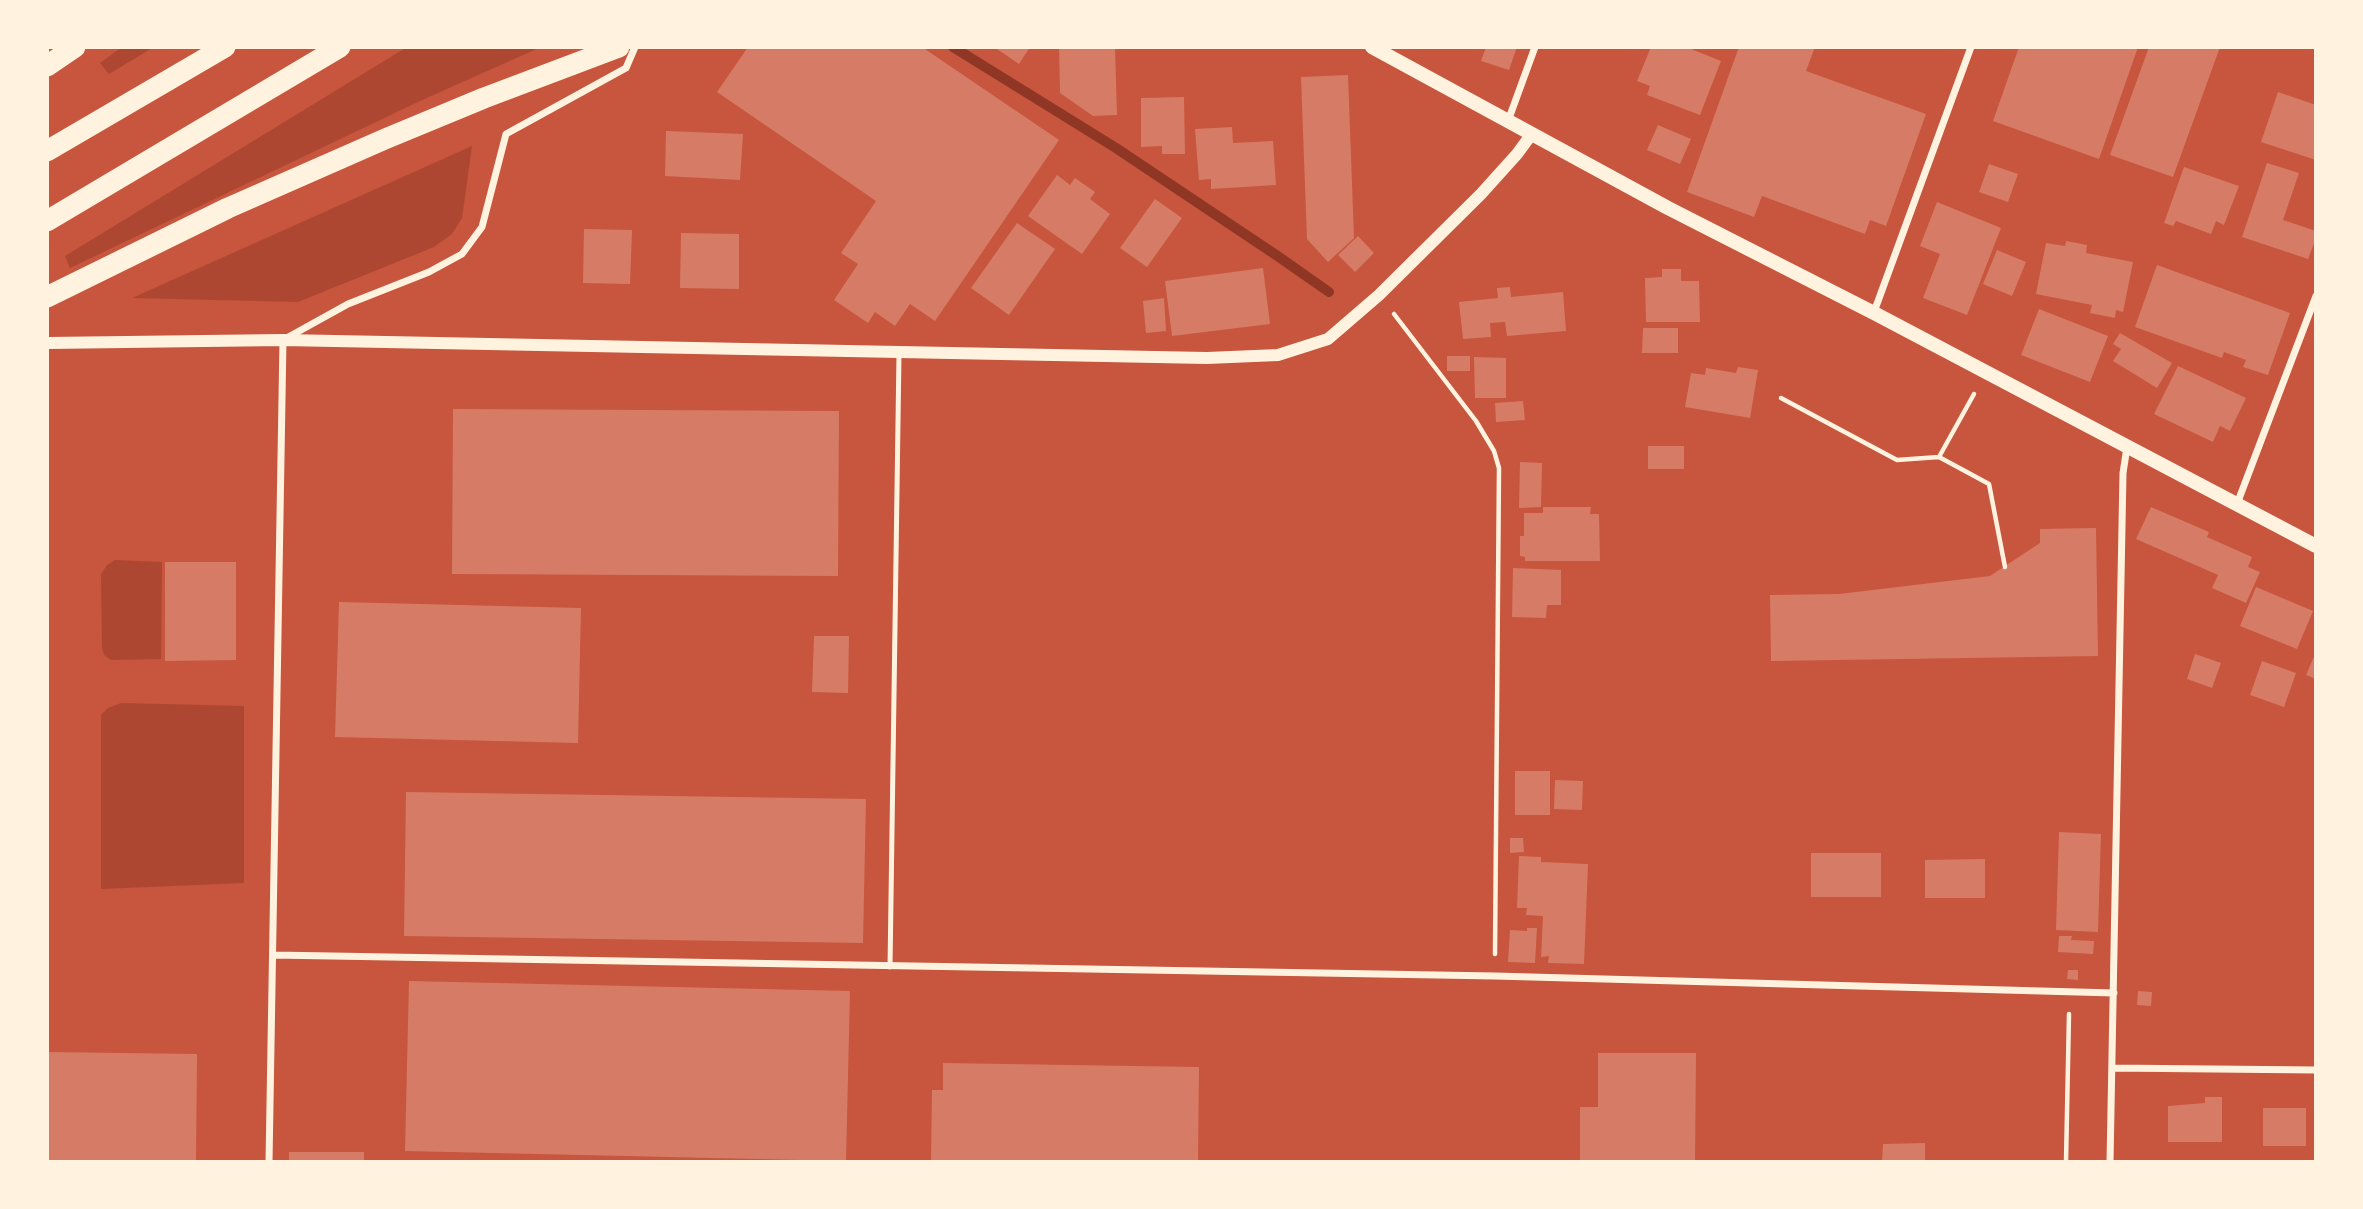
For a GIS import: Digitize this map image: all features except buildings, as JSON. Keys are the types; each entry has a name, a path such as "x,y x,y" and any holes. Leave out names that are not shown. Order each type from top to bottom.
{"highway":[{"path":"47,66 75,47"},
{"path":"47,151 225,47"},
{"path":"47,221 340,47"},
{"path":"47,298 229,208 385,139 619,47"}],"main road":[{"path":"1372,47 1668,208 1874,313 2316,546"}],"street":[{"path":"283,340 348,304 429,272 462,254 482,227 506,134 626,68 635,47"},
{"path":"1507,121 1535,47"},
{"path":"1874,313 1971,47"},
{"path":"47,343 283,340 1207,358 1278,355 1328,339 1379,295 1480,194 1531,135"},
{"path":"2236,505 2316,296"},
{"path":"269,1162 283,340"},
{"path":"2110,1162 2123,473 2127,446"},
{"path":"273,956 1495,976 2114,993"},
{"path":"2112,1069 2316,1070"}],"lane":[{"path":"890,967 900,352"}],"path":[{"path":"1379,295 1476,421 1494,451 1499,468 1495,976"},
{"path":"1939,457 1974,393"},
{"path":"1781,398 1897,460 1939,457 1989,484 2005,567"},
{"path":"2066,1162 2069,992"}],"shaded area":[{"path":"122,47 154,47 109,74 100,63"},
{"path":"407,47 541,47 420,101 70,268 65,256"},
{"path":"472,146 462,218 452,234 434,247 298,302 132,298"},
{"path":"115,560 162,562 161,659 111,660 104,655 101,574 107,565"},
{"path":"121,703 244,706 244,883 101,889 101,715 108,708"}],"waterway":[{"path":"953,47 1116,148 1329,292"}]}
